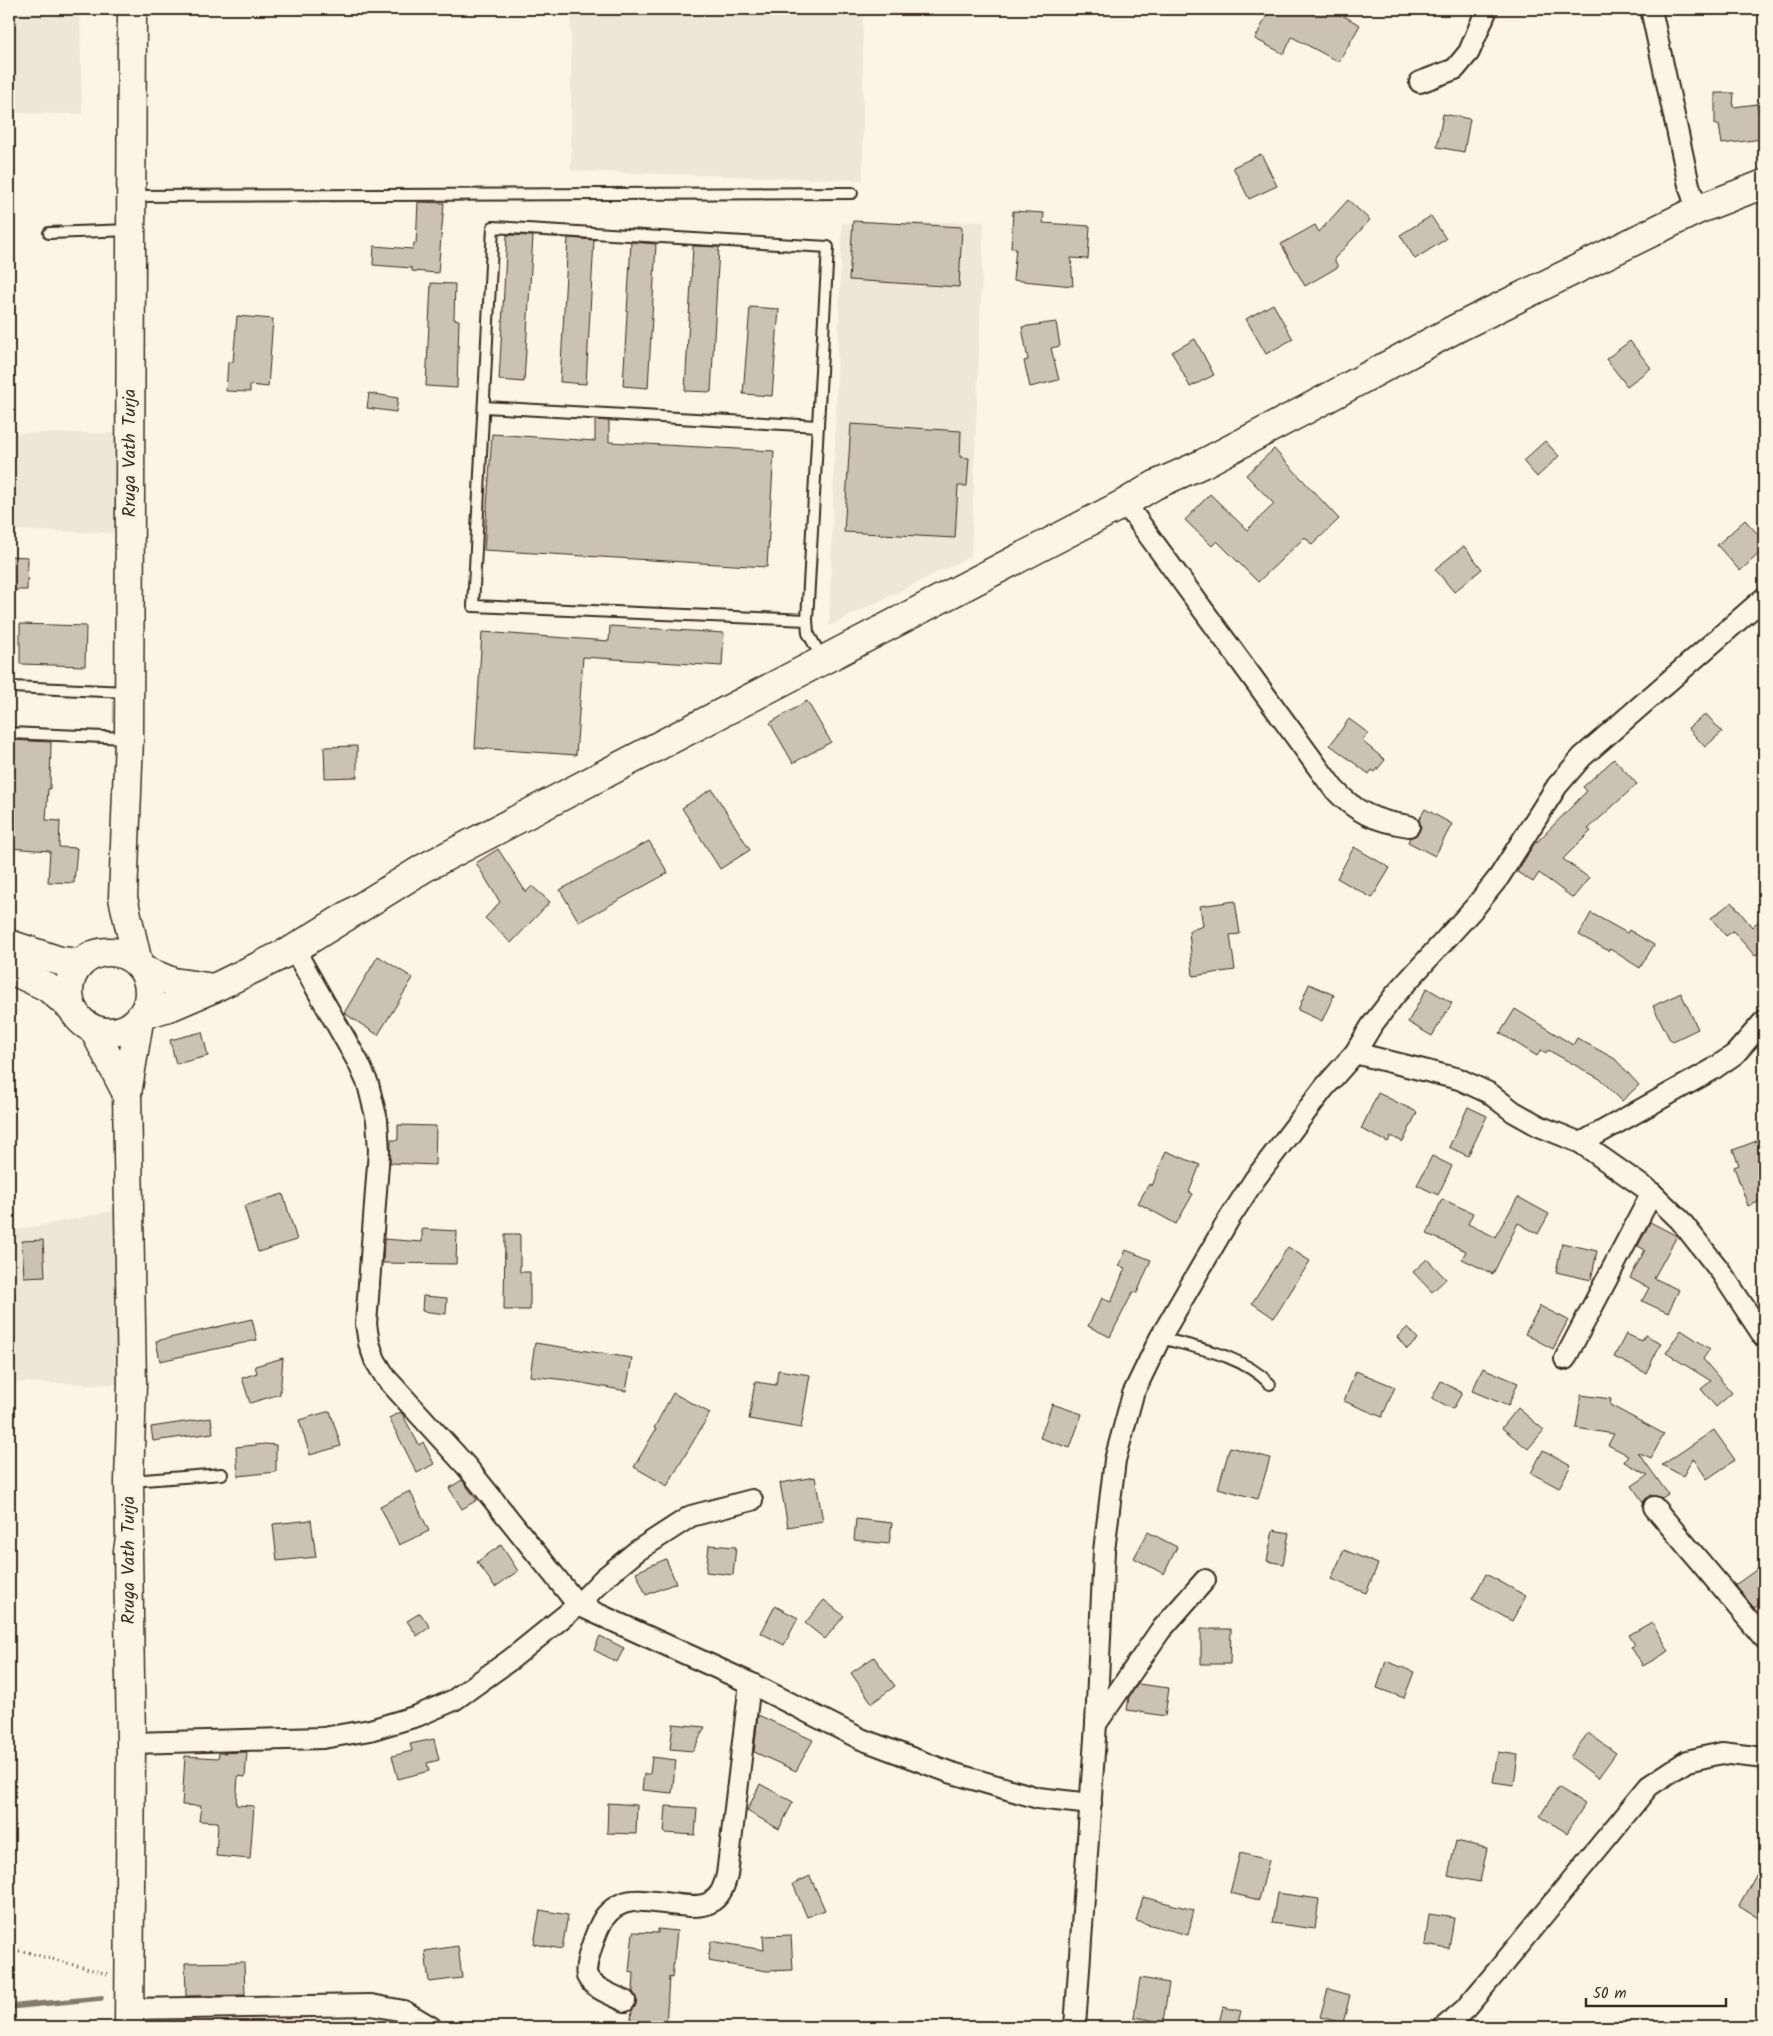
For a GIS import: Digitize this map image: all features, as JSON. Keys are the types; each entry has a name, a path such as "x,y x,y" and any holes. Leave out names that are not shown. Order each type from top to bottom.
{"street":[{"name":"Rruga Vath Turja","path":"127,1094 94,1030 80,1021 72,1007 68,992 71,976 114,923 122,898 130,738 132,9"},
{"path":"1420,82 1455,69 1469,52 1486,9"},
{"path":"1651,9 1689,185 1697,210"},
{"path":"94,1030 110,1032 125,1030 140,1018 214,988 294,949 424,868 1125,503 1155,485 1202,464 1455,329 1697,210 1764,184"},
{"path":"1125,503 1344,801 1358,811 1381,821 1409,826"},
{"path":"1075,2027 1096,1724 1104,1551 1115,1460 1133,1394 1160,1338 1229,1219 1255,1179 1324,1088 1354,1053 1395,995 1481,900 1499,877 1557,786 1582,757 1764,598"},
{"name":"Rruga Vath Turja","path":"122,898 141,966 147,976 150,992 147,1007 140,1018 127,1094 132,1384 129,1482 130,1538 128,1551 130,1743 129,2018"},
{"path":"9,944 60,961 87,958 109,950 125,954 141,966 173,982 214,988"},
{"path":"294,949 358,1062 373,1102 377,1120 379,1151 366,1324 369,1343 375,1360 386,1378 467,1467 578,1605 750,1682 860,1739 950,1772 1038,1798 1091,1804"},
{"path":"9,969 47,987 72,1007"},
{"path":"1581,1143 1712,1070 1735,1054 1764,1021"},
{"path":"1354,1053 1459,1079 1489,1093 1514,1112 1539,1126 1581,1143 1652,1193 1680,1220 1721,1272 1764,1337"},
{"path":"1565,1360 1652,1193"},
{"path":"130,1743 323,1738 370,1730 417,1716 454,1700 510,1660 578,1605 603,1578 637,1551 691,1516 752,1500"},
{"path":"1654,1507 1764,1638"},
{"path":"1096,1724 1160,1631 1205,1580"},
{"path":"625,2001 594,1986 587,1975 587,1960 604,1918 616,1906 634,1900 694,1905 709,1903 723,1890 728,1865 750,1682"},
{"path":"1444,2027 1465,2009 1649,1786 1687,1760 1722,1753 1764,1758"},
{"path":"129,2018 372,2005 404,2011 431,2027"}],"lane":[{"path":"131,196 852,193"},
{"path":"806,620 473,606 493,227 828,247 806,620 808,633 823,660"},
{"path":"49,233 131,230"},
{"path":"484,407 818,426"},
{"path":"11,687 130,692"},
{"path":"9,733 130,738"},
{"path":"1160,1338 1197,1347 1233,1359 1258,1372 1270,1384"},
{"path":"129,1482 222,1474"}],"path":[{"path":"9,1951 22,1952 130,1980"}],"shaded area":[{"path":"9,9 80,9 82,114 9,113"},
{"path":"571,9 863,9 863,180 571,171"},
{"path":"984,222 971,556 829,626 842,223"},
{"path":"9,433 121,433 117,533 9,530"},
{"path":"119,1210 127,1385 9,1382 9,1245 12,1231"},
{"path":"9,1387 13,1387 14,1445 9,1444"}],"building":[{"path":"1270,9 1331,9 1360,25 1339,62 1292,37 1284,54 1255,39"},
{"path":"1715,93 1734,93 1733,107 1757,104 1762,139 1722,144 1719,125 1715,125"},
{"path":"1443,114 1470,119 1464,152 1437,147"},
{"path":"1261,154 1277,186 1249,199 1233,167"},
{"path":"1348,200 1370,220 1334,259 1338,267 1305,286 1281,244 1315,225 1319,232"},
{"path":"418,202 444,203 438,273 412,271 412,268 373,265 374,246 413,249 414,243 416,244"},
{"path":"1013,211 1044,213 1043,223 1090,226 1088,259 1071,258 1073,286 1013,280 1016,248 1011,248"},
{"path":"1431,216 1446,239 1415,259 1400,235"},
{"path":"853,221 962,227 959,287 849,280"},
{"path":"507,235 533,236 524,382 499,380"},
{"path":"568,238 594,240 586,384 560,382"},
{"path":"631,242 656,244 648,388 623,386"},
{"path":"693,246 719,247 711,392 685,391"},
{"path":"431,283 455,284 454,319 459,320 457,388 426,386"},
{"path":"1273,304 1293,339 1266,354 1246,319"},
{"path":"750,307 779,309 772,396 743,394"},
{"path":"237,316 273,319 268,387 250,385 250,392 226,391 228,362 233,362"},
{"path":"1056,322 1060,346 1051,348 1059,380 1030,387 1024,361 1028,360 1022,327"},
{"path":"1195,339 1214,375 1190,387 1172,352"},
{"path":"1630,341 1651,368 1627,386 1606,359"},
{"path":"369,393 398,398 396,412 367,408"},
{"path":"595,420 609,421 609,442 774,451 767,567 484,550 492,434 595,441"},
{"path":"851,424 961,431 960,457 969,458 967,486 958,486 955,538 844,532"},
{"path":"1545,441 1559,456 1537,477 1523,461"},
{"path":"1274,449 1339,519 1312,545 1305,537 1258,582 1217,541 1212,546 1185,520 1210,494 1247,530 1274,504 1246,475"},
{"path":"1745,520 1764,541 1764,549 1740,571 1717,545"},
{"path":"1464,546 1482,569 1454,592 1435,569"},
{"path":"9,556 28,557 27,590 9,590"},
{"path":"20,624 86,626 85,666 20,664"},
{"path":"610,626 724,633 722,666 583,657 576,755 475,748 482,632 609,641"},
{"path":"807,701 831,742 793,763 770,723"},
{"path":"1706,714 1722,732 1705,747 1688,728"},
{"path":"1349,719 1368,733 1362,741 1385,760 1375,772 1372,770 1369,774 1330,745"},
{"path":"9,740 51,742 50,789 48,789 46,820 60,821 59,847 77,848 74,883 48,882 50,851 9,848"},
{"path":"357,746 357,777 325,778 324,747"},
{"path":"1614,759 1637,784 1588,829 1591,831 1563,859 1589,878 1573,898 1539,873 1533,882 1517,872 1536,841 1587,791 1583,787"},
{"path":"712,789 750,850 720,869 682,808"},
{"path":"1425,809 1452,824 1435,856 1408,842 1410,837 1418,833 1421,827 1419,820"},
{"path":"649,841 668,873 579,922 560,890"},
{"path":"1354,847 1390,868 1372,898 1337,878"},
{"path":"498,849 526,892 532,886 550,902 511,943 485,918 500,902 476,863"},
{"path":"1235,901 1240,934 1230,935 1235,970 1193,976 1189,931 1203,926 1200,906"},
{"path":"1732,902 1752,927 1764,916 1764,948 1755,956 1733,931 1726,936 1711,918"},
{"path":"1591,913 1627,933 1629,930 1654,945 1640,968 1610,949 1609,951 1579,935"},
{"path":"378,956 413,978 378,1035 344,1013"},
{"path":"1309,984 1334,995 1322,1021 1298,1010"},
{"path":"1427,988 1452,1003 1432,1036 1408,1022"},
{"path":"1681,993 1698,1029 1671,1042 1653,1006"},
{"path":"1515,1009 1573,1045 1577,1038 1615,1059 1639,1085 1622,1101 1600,1079 1548,1050 1546,1053 1541,1050 1537,1056 1500,1033"},
{"path":"202,1032 208,1056 176,1064 170,1040"},
{"path":"1378,1093 1417,1112 1403,1142 1391,1136 1388,1142 1361,1129"},
{"path":"1468,1107 1487,1116 1468,1156 1449,1147"},
{"path":"398,1125 436,1126 435,1165 390,1163 391,1140 398,1140"},
{"path":"1759,1140 1764,1150 1764,1200 1748,1206 1734,1167 1739,1165 1733,1150"},
{"path":"1166,1151 1200,1165 1189,1192 1193,1194 1176,1224 1138,1203 1149,1184 1152,1186"},
{"path":"1432,1156 1452,1166 1438,1195 1417,1185"},
{"path":"283,1194 297,1240 258,1252 244,1206"},
{"path":"1518,1197 1549,1214 1538,1234 1518,1223 1493,1274 1462,1259 1466,1251 1427,1234 1442,1199 1473,1213 1468,1224 1495,1237"},
{"path":"1650,1222 1677,1236 1654,1278 1679,1290 1668,1313 1642,1301 1649,1288 1630,1278 1645,1250 1638,1246"},
{"path":"422,1229 457,1231 456,1264 383,1263 384,1239 422,1242"},
{"path":"505,1234 520,1234 520,1272 530,1272 530,1310 504,1310"},
{"path":"43,1240 45,1276 24,1277 22,1241"},
{"path":"1562,1243 1597,1251 1591,1280 1556,1272"},
{"path":"1288,1247 1310,1261 1274,1318 1252,1303"},
{"path":"1126,1250 1151,1260 1137,1293 1133,1292 1110,1337 1088,1326 1102,1298 1111,1302 1125,1268 1119,1266"},
{"path":"1427,1259 1446,1279 1432,1292 1413,1272"},
{"path":"423,1296 447,1298 446,1314 422,1311"},
{"path":"1540,1306 1568,1320 1553,1349 1525,1334"},
{"path":"252,1319 257,1340 160,1361 156,1341"},
{"path":"1408,1327 1418,1339 1407,1349 1397,1337"},
{"path":"1681,1330 1710,1349 1703,1359 1732,1393 1716,1407 1701,1389 1711,1381 1666,1353"},
{"path":"1626,1334 1642,1341 1645,1335 1661,1343 1646,1373 1614,1357"},
{"path":"535,1343 632,1358 626,1391 566,1380 530,1376"},
{"path":"283,1358 280,1394 250,1403 242,1378 257,1373 255,1366"},
{"path":"1483,1368 1518,1383 1508,1406 1472,1391"},
{"path":"778,1370 810,1375 801,1428 749,1419 755,1382 776,1385"},
{"path":"1356,1371 1395,1387 1382,1417 1344,1401"},
{"path":"1441,1381 1462,1393 1453,1409 1432,1398"},
{"path":"673,1393 710,1413 667,1486 634,1467 656,1429 654,1428"},
{"path":"1581,1395 1611,1399 1610,1405 1664,1434 1651,1458 1638,1452 1668,1494 1662,1498 1651,1495 1643,1502 1632,1486 1648,1475 1624,1462 1628,1455 1608,1445 1614,1434 1576,1428"},
{"path":"1052,1404 1082,1414 1070,1448 1040,1438"},
{"path":"1518,1408 1544,1430 1528,1449 1502,1428"},
{"path":"330,1411 341,1446 310,1455 299,1420"},
{"path":"401,1412 419,1445 423,1442 434,1464 417,1473 389,1418"},
{"path":"211,1418 213,1433 153,1441 151,1427"},
{"path":"1714,1430 1735,1460 1707,1479 1693,1458 1683,1476 1662,1465"},
{"path":"265,1444 276,1445 276,1472 238,1476 236,1447"},
{"path":"1230,1447 1270,1458 1258,1499 1218,1488"},
{"path":"1543,1450 1571,1465 1559,1488 1531,1473"},
{"path":"815,1477 823,1521 788,1527 780,1483"},
{"path":"462,1480 477,1500 462,1509 449,1488"},
{"path":"410,1491 429,1531 399,1545 380,1506"},
{"path":"856,1519 892,1523 889,1544 854,1540"},
{"path":"311,1520 316,1557 277,1561 273,1524"},
{"path":"1273,1530 1289,1533 1283,1564 1267,1561"},
{"path":"1148,1532 1177,1547 1164,1574 1134,1558"},
{"path":"501,1545 518,1571 495,1587 477,1562"},
{"path":"709,1545 736,1547 733,1575 706,1572"},
{"path":"1344,1550 1378,1564 1366,1593 1331,1579"},
{"path":"666,1559 676,1583 646,1595 636,1572"},
{"path":"1759,1568 1764,1576 1764,1601 1754,1608 1735,1585"},
{"path":"1486,1574 1526,1596 1512,1621 1472,1599"},
{"path":"824,1600 844,1616 825,1639 805,1623"},
{"path":"775,1606 798,1618 784,1645 761,1633"},
{"path":"420,1613 430,1627 417,1636 407,1621"},
{"path":"1652,1622 1669,1651 1643,1666 1631,1647 1635,1645 1629,1635"},
{"path":"1201,1629 1231,1629 1230,1664 1201,1664"},
{"path":"600,1636 624,1648 617,1662 594,1650"},
{"path":"874,1657 895,1686 872,1703 851,1673"},
{"path":"1386,1661 1414,1672 1404,1698 1377,1688"},
{"path":"1138,1684 1169,1688 1165,1716 1127,1710 1129,1697"},
{"path":"758,1715 813,1740 796,1771 754,1752"},
{"path":"673,1724 705,1727 693,1751 670,1749"},
{"path":"1588,1733 1616,1753 1598,1778 1570,1757"},
{"path":"434,1739 439,1760 427,1763 429,1771 398,1779 392,1756 412,1751 410,1744"},
{"path":"247,1752 245,1777 238,1776 236,1805 254,1806 250,1859 216,1856 218,1822 199,1821 201,1806 182,1805 185,1756 218,1758 219,1753"},
{"path":"1498,1752 1518,1755 1514,1785 1493,1782"},
{"path":"652,1757 676,1760 672,1793 642,1790 644,1774 650,1774"},
{"path":"760,1784 793,1802 779,1829 747,1811"},
{"path":"1558,1787 1585,1804 1567,1833 1540,1816"},
{"path":"608,1803 637,1805 636,1834 607,1833"},
{"path":"666,1806 697,1808 695,1835 664,1833"},
{"path":"1456,1841 1487,1848 1480,1882 1448,1876"},
{"path":"1240,1853 1269,1860 1259,1900 1230,1893"},
{"path":"1764,1861 1764,1920 1739,1906"},
{"path":"810,1876 825,1910 807,1917 793,1884"},
{"path":"1277,1893 1319,1899 1315,1929 1272,1923"},
{"path":"1143,1897 1194,1910 1188,1935 1136,1921"},
{"path":"540,1910 568,1915 562,1949 534,1944"},
{"path":"1429,1914 1454,1918 1449,1949 1425,1945"},
{"path":"658,1929 677,1931 672,1978 669,1977 666,2027 630,2027 632,2011 637,2000 633,1992 634,1973 629,1972 633,1932 658,1933"},
{"path":"791,1935 793,1970 767,1971 708,1961 711,1941 764,1950 763,1936"},
{"path":"458,1946 462,1978 429,1982 425,1951"},
{"path":"244,1962 245,1995 186,1996 185,1963"},
{"path":"1140,1978 1169,1983 1163,2022 1134,2017"},
{"path":"1328,1989 1350,1995 1343,2023 1320,2017"},
{"path":"1223,2007 1241,2011 1237,2027 1218,2027"}],"waterway":[{"path":"9,2007 101,1998"}]}
